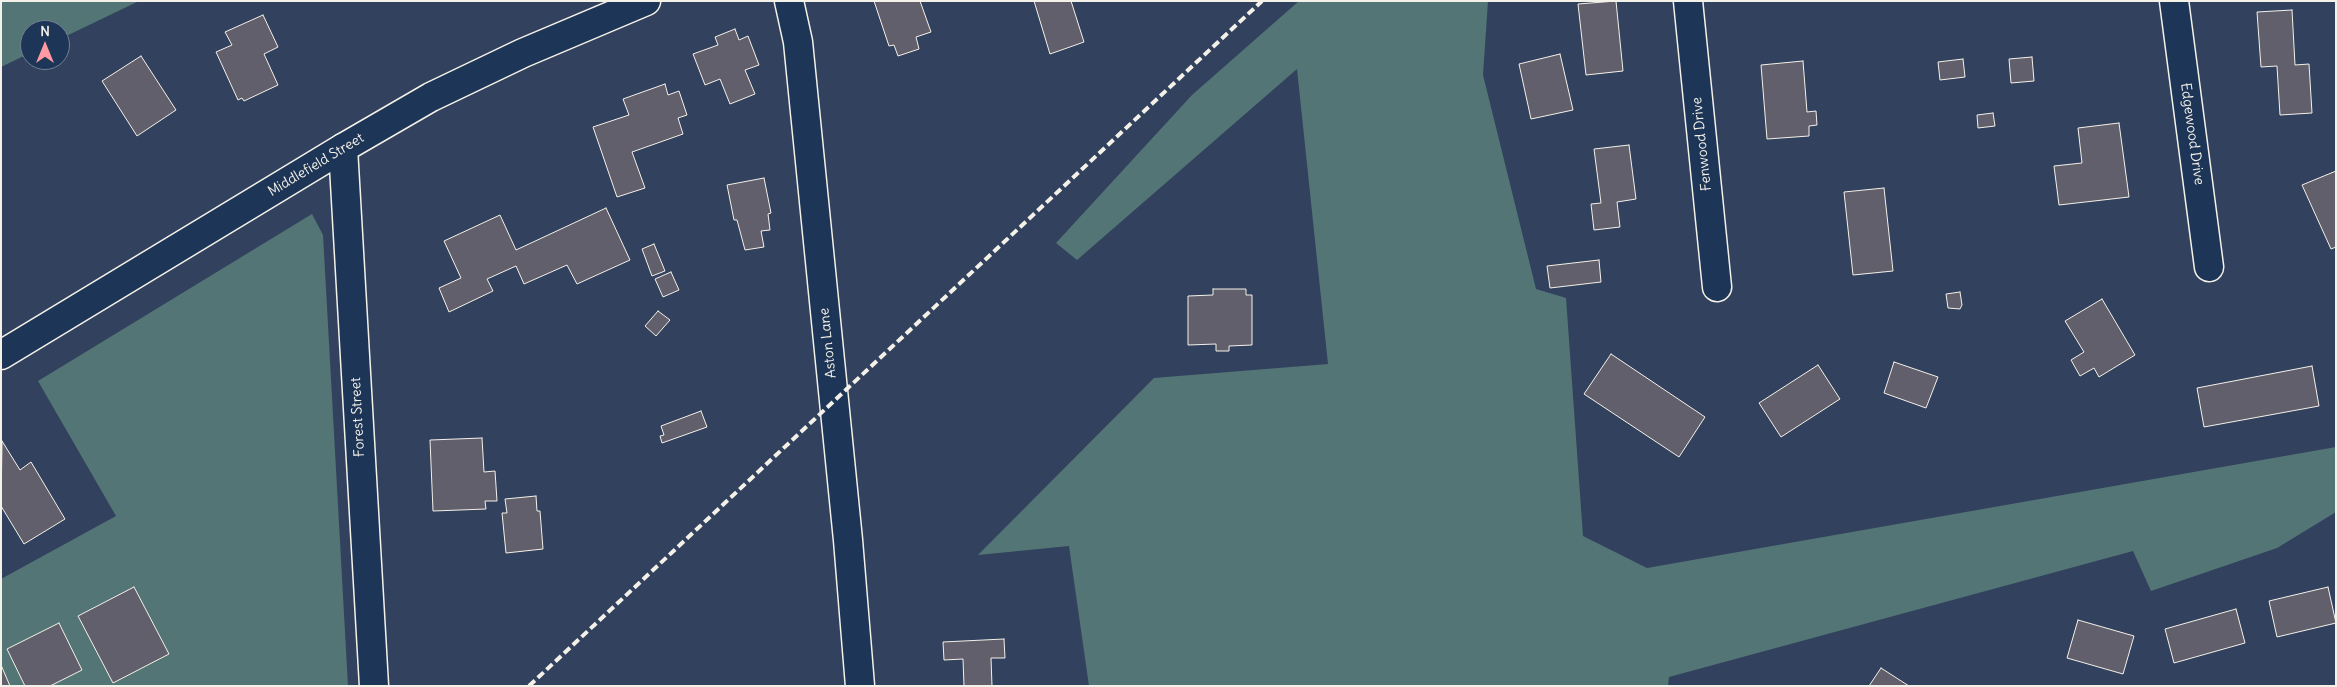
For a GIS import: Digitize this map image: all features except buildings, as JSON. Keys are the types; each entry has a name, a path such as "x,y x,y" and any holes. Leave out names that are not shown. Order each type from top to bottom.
{"street":[{"name":"Middlefield Street","path":"1,355 431,96 523,53 646,1"},
{"name":"Aston Lane","path":"789,1 798,42 847,530 860,686"},
{"name":"Fenwood Drive","path":"1688,1 1717,287"},
{"name":"Edgewood Drive","path":"2174,1 2209,267"},
{"name":"Forest Street","path":"343,148 374,686"}],"green space":[{"path":"1,1 139,1 70,34 70,20 20,20 20,58 1,67"},
{"path":"1299,1 1488,1 1483,75 1536,289 1566,298 1583,536 1647,568 2336,447 2336,512 2277,548 2151,591 2133,551 1669,677 1668,686 1089,686 1069,546 978,555 1154,378 1328,364 1297,69 1077,260 1056,243 1192,95"},
{"path":"312,214 323,235 348,686 1,686 1,579 116,516 38,381"}],"railway":[{"path":"529,686 1262,1"}]}
